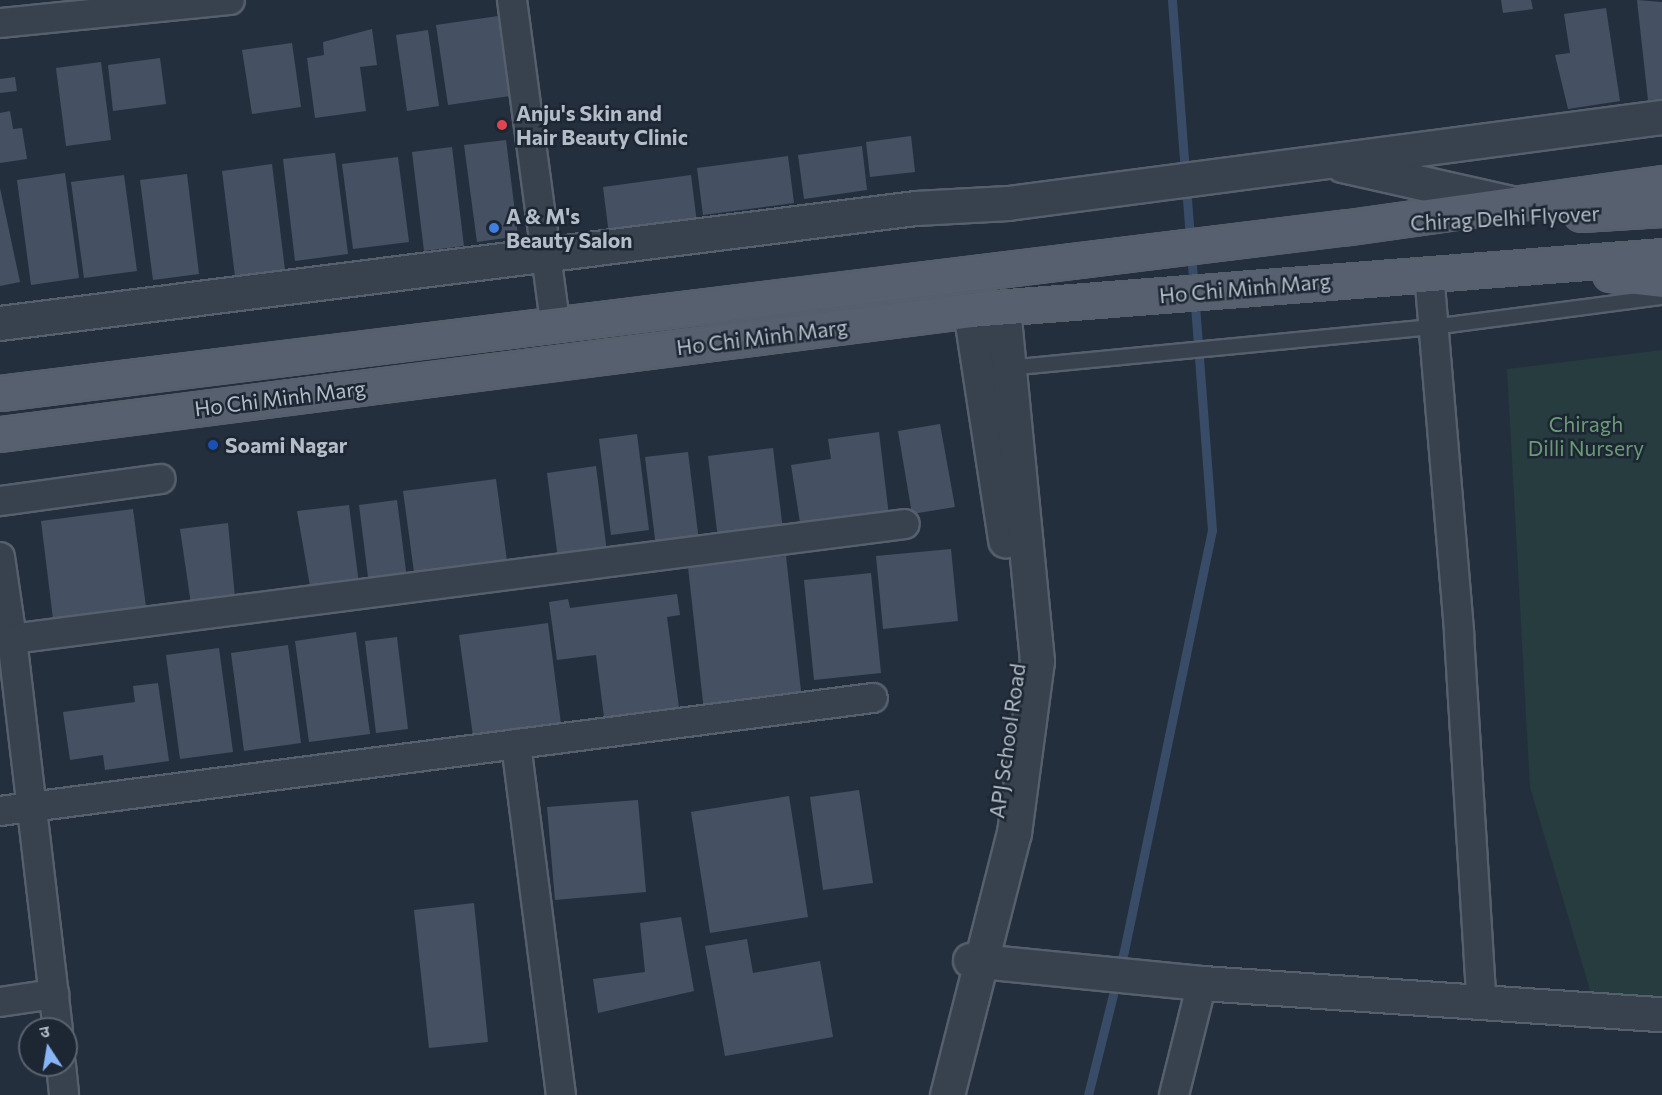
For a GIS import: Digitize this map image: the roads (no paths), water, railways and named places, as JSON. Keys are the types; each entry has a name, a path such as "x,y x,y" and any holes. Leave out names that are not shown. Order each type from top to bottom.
{"main road":[{"path":"1348,227 1662,183"},
{"name":"Chirag Delhi Flyover","path":"1348,227 1662,209"},
{"name":"Ho Chi Minh Marg","path":"0,393 999,268 1348,227"},
{"path":"1526,264 1662,256"},
{"path":"1526,264 1662,280"},
{"name":"Ho Chi Minh Marg","path":"0,434 970,310 1526,264"}],"street":[{"path":"0,23 230,0"},
{"path":"512,0 555,323"},
{"path":"0,324 916,208 1008,203 1328,162 1392,150 1662,117"},
{"path":"1328,162 1510,203"},
{"path":"1429,273 1482,998"},
{"path":"995,368 1003,308"},
{"path":"931,1095 977,961 1014,833 1037,661 995,368 970,310"},
{"path":"0,501 161,479"},
{"path":"6,640 906,524"},
{"path":"0,557 6,640 34,806 57,1017"},
{"path":"0,811 873,698"},
{"path":"516,744 561,1095"},
{"path":"977,961 1202,984 1482,998 1662,1014"},
{"path":"947,1095 977,961"},
{"path":"1174,1095 1202,984"},
{"path":"0,1002 54,994"},
{"path":"62,1077 64,1095"}],"lane":[{"path":"995,368 1433,327 1662,297"}],"waterway":[{"path":"1088,1095 1124,951 1212,530 1172,0"}],"place":[{"name":"Anju's Skin and Hair Beauty Clinic","path":"502,125"},
{"name":"A & M's Beauty Salon","path":"494,228"},
{"name":"Soami Nagar","path":"213,445"}],"park label":[{"name":"Chiragh Dilli Nursery","path":"1586,436"}]}
